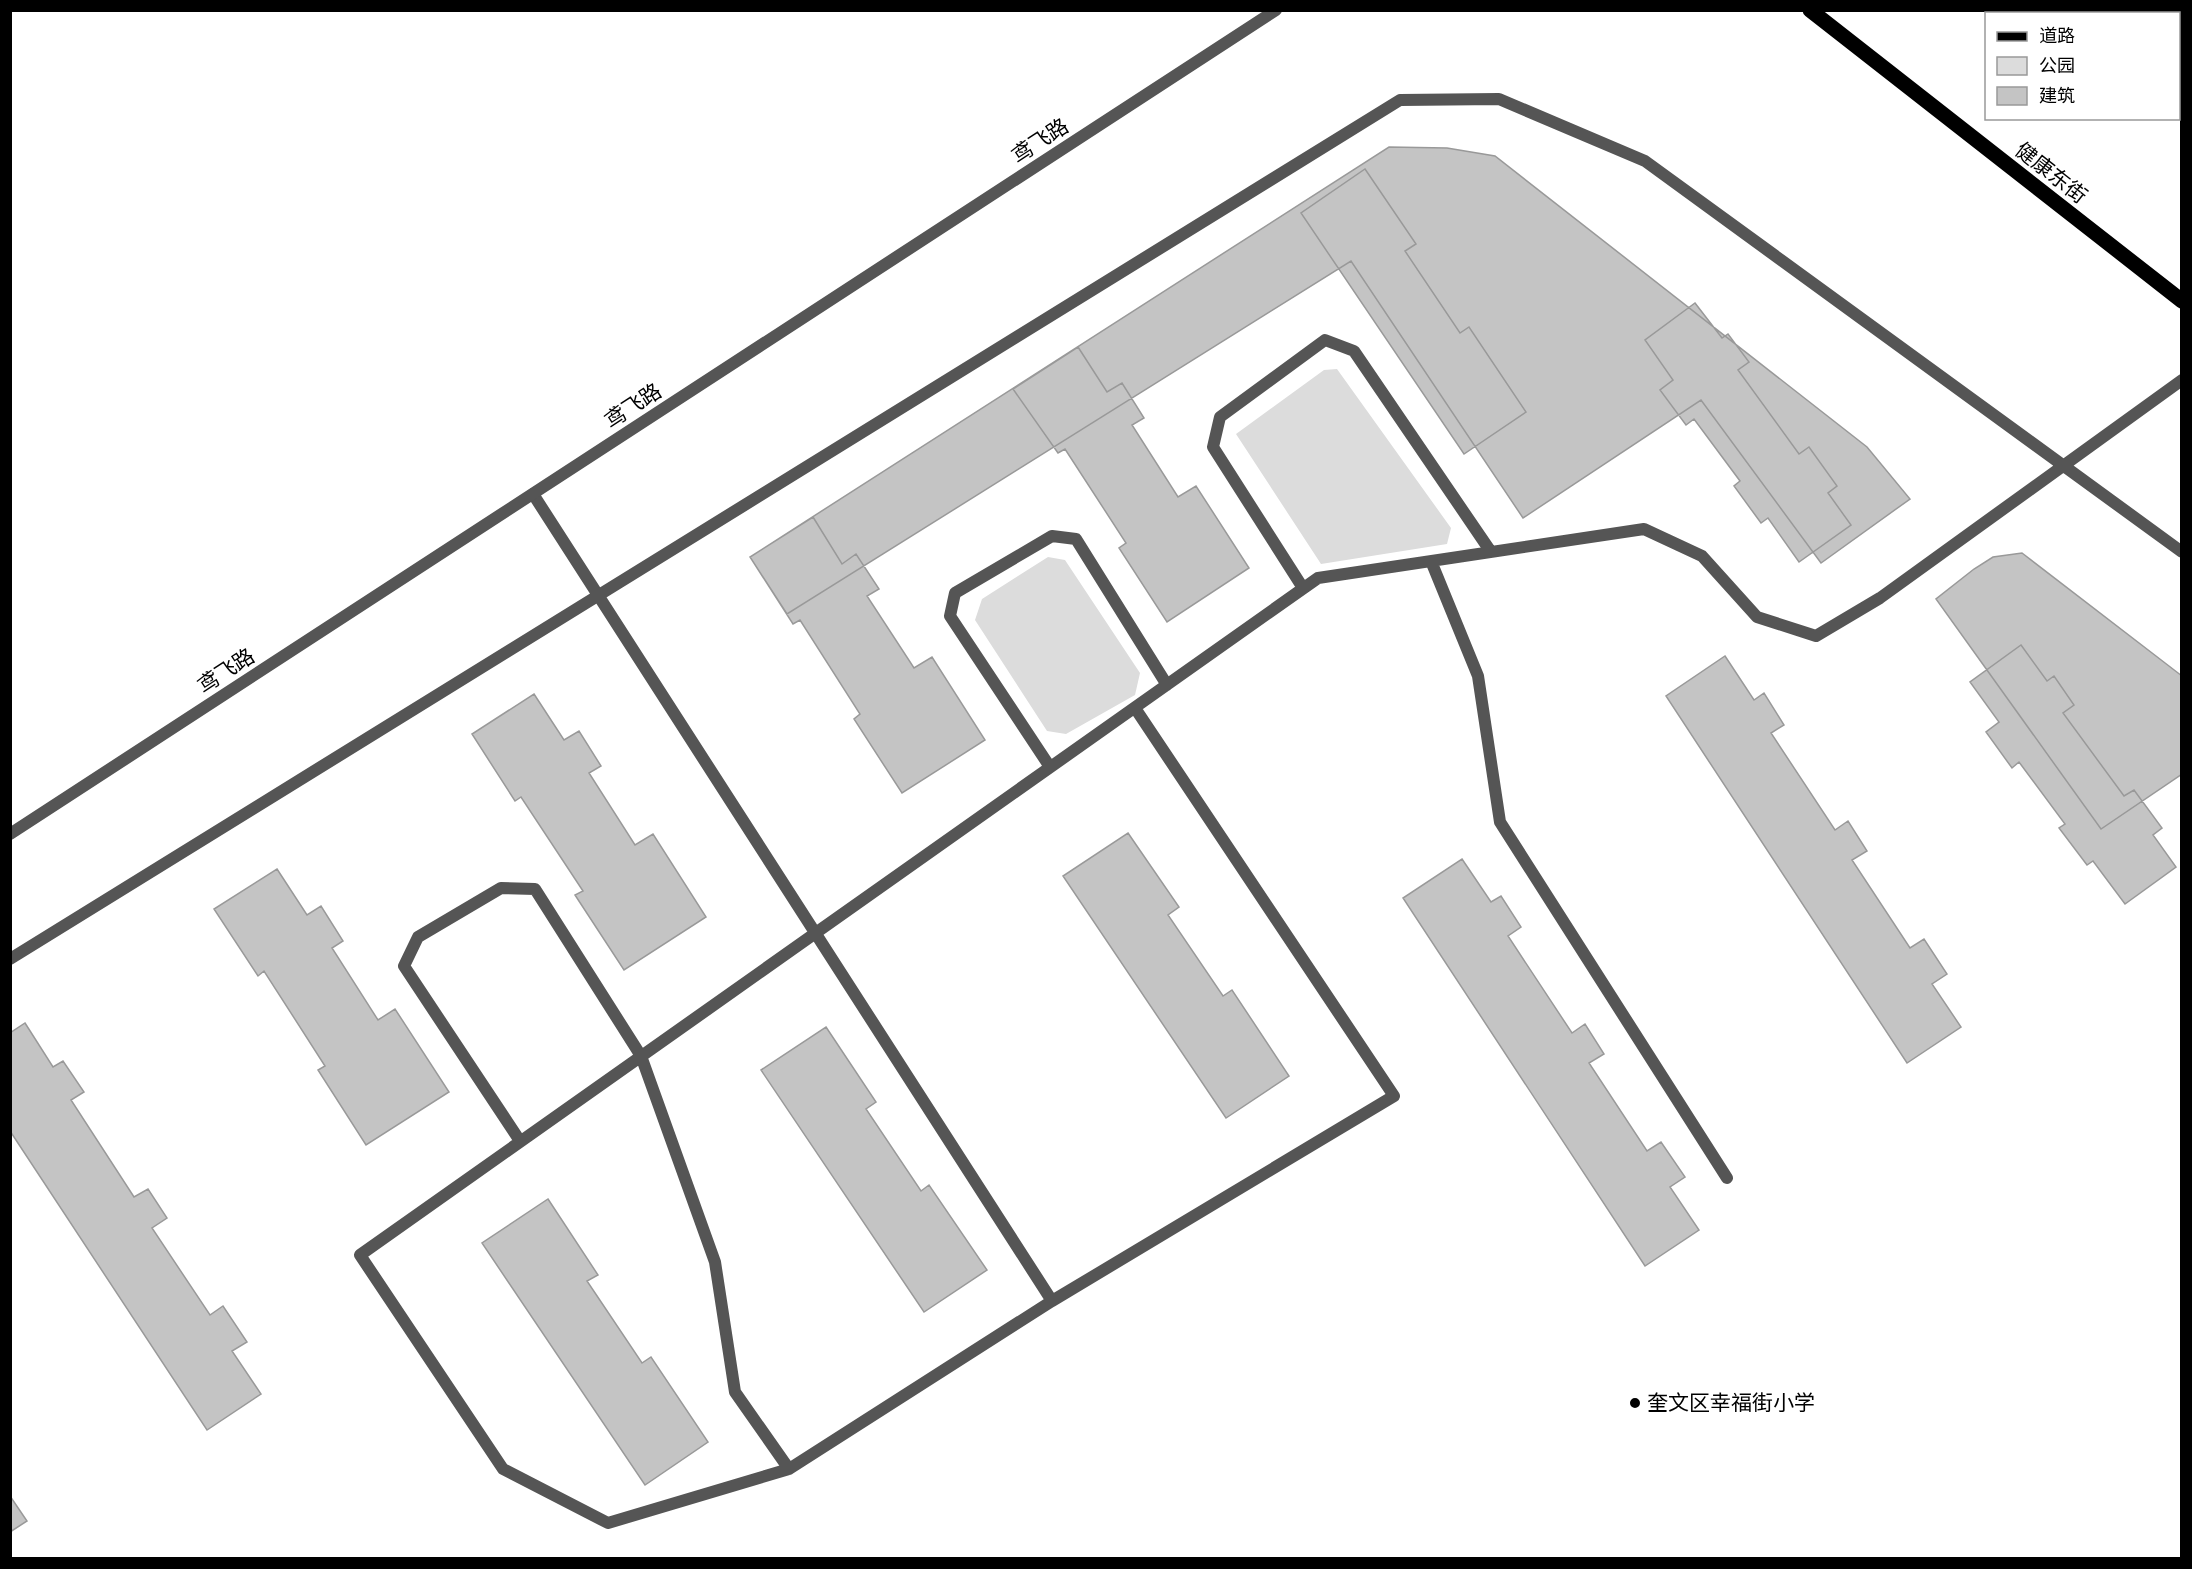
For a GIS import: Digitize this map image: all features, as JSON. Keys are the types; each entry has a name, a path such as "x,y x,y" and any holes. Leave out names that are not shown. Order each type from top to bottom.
{"main road":[{"name":"健康东街","path":"1810,10 2181,301"}],"street":[{"name":"鸢飞路","path":"10,834 1276,10"},
{"path":"10,959 1400,100 1499,99 1645,161 2181,552"},
{"path":"1303,588 1213,447 1220,417 1325,340 1354,351 1491,552"},
{"path":"1134,708 1394,1096 1052,1301 789,1470 608,1522 503,1469 360,1255 520,1141 1318,578 1644,529 1702,556 1757,617 1816,636 1880,598 2181,380"},
{"path":"533,494 1052,1301"},
{"path":"1050,767 950,616 955,593 1052,536 1076,540 1167,685"},
{"path":"1431,561 1478,676 1500,822 1727,1178"},
{"path":"520,1141 404,966 418,937 501,888 535,889 641,1056 715,1262 735,1392 789,1470"}],"green space":[{"path":"1337,369 1451,528 1447,544 1321,564 1236,434 1324,370"},
{"path":"1048,557 1065,560 1140,673 1135,695 1066,734 1047,731 975,620 982,599"}],"building":[{"path":"1389,147 1447,148 1495,156 1867,447 1910,499 1821,563 1701,400 1523,518 1351,261 787,614 750,557"},
{"path":"1365,169 1416,244 1405,251 1460,333 1469,327 1526,412 1464,454 1301,213"},
{"path":"1695,303 1722,338 1728,334 1749,362 1738,370 1799,454 1809,447 1837,486 1828,493 1851,525 1799,562 1768,518 1761,523 1734,486 1740,481 1694,419 1686,425 1660,390 1673,380 1645,340"},
{"path":"1078,347 1107,392 1122,383 1144,418 1132,425 1178,497 1196,486 1249,568 1167,622 1119,548 1126,543 1065,449 1058,453 1013,389"},
{"path":"813,517 842,564 856,554 879,589 867,596 914,668 932,657 985,740 902,793 854,719 860,714 800,620 793,624 750,557"},
{"path":"2022,553 2182,676 2182,774 2101,829 1936,599 1993,557"},
{"path":"2021,645 2047,681 2054,676 2074,705 2063,713 2124,796 2134,790 2162,828 2153,835 2176,867 2125,904 2093,861 2087,865 2059,828 2065,824 2019,762 2012,768 1986,732 1999,722 1970,682"},
{"path":"1725,656 1754,700 1764,693 1784,725 1771,733 1835,830 1848,821 1867,851 1852,860 1910,948 1924,939 1947,974 1932,984 1961,1027 1907,1063 1666,696"},
{"path":"534,694 564,740 579,731 601,766 589,773 635,845 653,834 706,917 624,970 575,895 583,891 521,797 515,801 472,734"},
{"path":"1128,833 1179,907 1168,915 1223,996 1232,990 1289,1076 1226,1118 1063,876"},
{"path":"1462,859 1491,902 1501,896 1521,927 1508,936 1572,1033 1585,1024 1604,1054 1589,1063 1647,1151 1661,1142 1685,1177 1670,1187 1699,1230 1645,1266 1403,898"},
{"path":"277,869 307,915 321,906 343,941 332,948 378,1020 395,1009 449,1092 366,1145 318,1070 325,1066 264,971 258,976 214,909"},
{"path":"25,1023 53,1067 63,1061 84,1092 71,1100 134,1197 148,1189 167,1218 152,1228 210,1315 223,1306 247,1342 232,1351 261,1394 207,1430 10,1131 10,1033"},
{"path":"826,1027 876,1102 866,1109 921,1191 929,1185 987,1270 924,1312 761,1070"},
{"path":"548,1199 598,1275 587,1281 642,1363 651,1357 708,1442 645,1485 482,1243"},
{"path":"10,1496 27,1521 10,1532"}],"place":[{"name":"奎文区幸福街小学","path":"1635,1403"}]}
